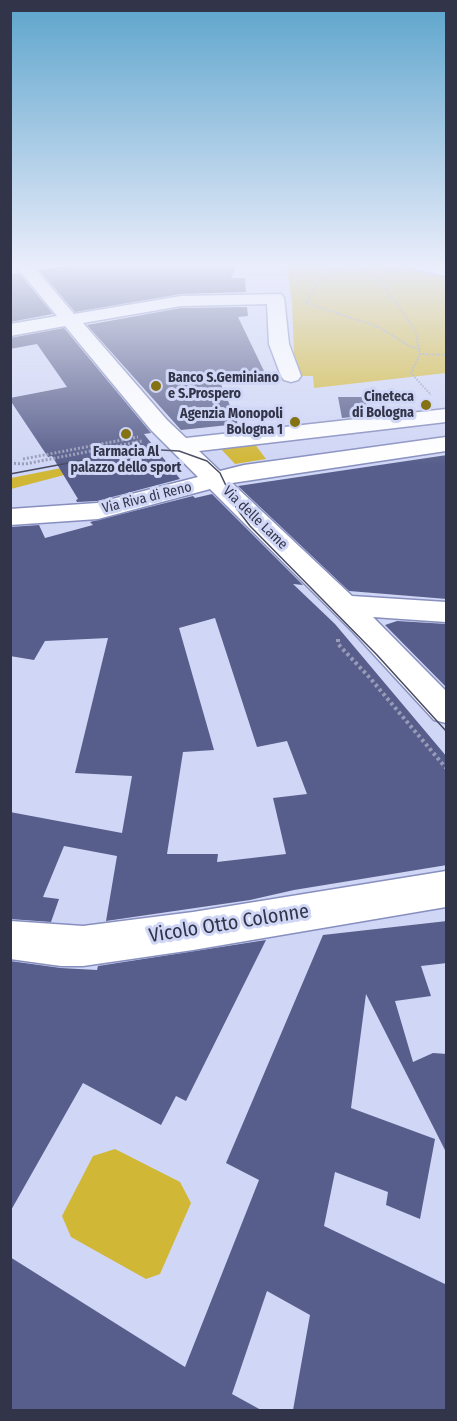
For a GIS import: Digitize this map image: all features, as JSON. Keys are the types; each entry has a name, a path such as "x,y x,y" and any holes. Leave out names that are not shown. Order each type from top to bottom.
{"street":[{"name":"Via delle Lame","path":"79,332 175,441 343,605 447,711"},
{"path":"278,332 279,344 291,376"},
{"path":"175,441 263,438 447,415"},
{"path":"263,438 282,466"},
{"name":"Via Riva di Reno","path":"10,518 35,514 98,511 216,480 282,466 357,458 447,444"},
{"path":"343,605 447,612"},
{"name":"Vicolo Otto Colonne","path":"10,940 42,945 83,946 192,931 447,889"}],"path":[{"path":"387,332 409,346 419,348"},
{"path":"416,332 420,354 411,373 431,395"},
{"path":"420,354 447,355"},
{"path":"23,459 145,436"},
{"path":"10,463 25,464 175,441"},
{"path":"331,633 339,640 338,644 447,768"}],"shaded area":[{"path":"293,332 446,332 446,373 314,388 313,376 300,376 294,355"},
{"path":"254,443 266,459 235,464 220,448"},
{"path":"159,452 11,489 11,478 132,454"},
{"path":"115,1149 180,1182 191,1203 160,1274 146,1279 71,1237 62,1216 93,1156"}],"building":[{"path":"41,332 68,332 151,433 144,434 180,479 97,501 77,502 78,499 52,456 48,457 10,400 10,398 67,387 37,344 10,349 10,338"},
{"path":"94,332 245,332 264,371 216,373 238,424 181,430"},
{"path":"338,397 364,397 370,415 342,418"},
{"path":"447,455 447,599 349,591 238,486"},
{"path":"212,494 303,585 293,584 335,624 447,757 447,865 294,890 250,900 106,921 117,856 64,846 43,897 59,899 51,922 10,919 10,812 122,833 132,776 75,773 108,638 45,641 34,660 10,656 10,527 39,525 45,538 93,525 90,522 193,496 195,498","holes":["215,618 257,747 287,741 307,794 273,798 286,854 217,862 218,854 167,854 183,752 214,750 179,628"]},
{"path":"397,621 447,624 447,688 385,625"},
{"path":"447,921 447,963 421,966 431,996 395,1001 413,1062 433,1053 447,1054 447,1154 366,994 351,1108 435,1139 420,1219 386,1205 388,1192 335,1172 324,1226 447,1285 447,1410 293,1410 310,1315 267,1291 232,1394 261,1410 10,1410 10,1257 185,1367 259,1180 226,1163 323,935"},
{"path":"266,940 186,1101 176,1096 161,1125 83,1083 10,1212 10,961 97,970 98,966"}],"tram line":[{"path":"10,474 143,449 179,451 207,461 220,473 237,509 250,526 377,655 446,731"}],"place":[{"name":"Banco S.Geminiano e S.Prospero","path":"156,386"},
{"name":"Cineteca di Bologna","path":"426,405"},
{"name":"Agenzia Monopoli Bologna 1","path":"295,422"},
{"name":"Farmacia Al palazzo dello sport","path":"126,434"}]}
